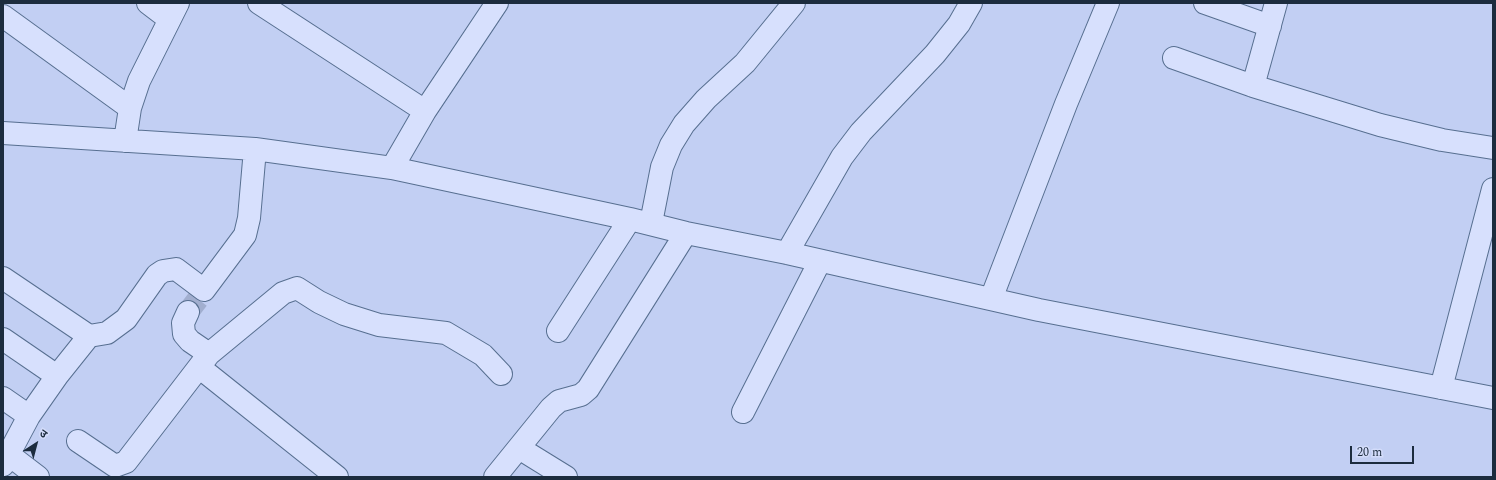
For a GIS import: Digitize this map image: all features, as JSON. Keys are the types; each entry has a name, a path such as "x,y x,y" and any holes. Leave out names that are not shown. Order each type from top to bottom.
{"street":[{"path":"125,141 130,108 138,81 174,11 148,3"},
{"path":"259,3 425,111"},
{"path":"392,168 425,111 497,3"},
{"path":"651,223 662,167 671,145 684,124 744,63 794,3"},
{"path":"787,253 842,157 861,132 935,54 959,24 971,3"},
{"path":"991,299 1066,104 1108,3"},
{"path":"1205,3 1270,26"},
{"path":"1253,86 1276,3"},
{"path":"3,16 130,108"},
{"path":"1174,58 1253,86 1380,125 1442,140 1493,148"},
{"path":"5,140 125,141 255,149 392,168 651,223 686,233 787,253 991,299 1493,398"},
{"path":"255,149 246,231 237,247 197,300 183,323 184,334 204,361 337,477"},
{"path":"1441,388 1493,189"},
{"path":"558,331 630,219"},
{"path":"495,477 559,401 582,395 588,389 686,233"},
{"path":"743,412 820,261"},
{"path":"38,477 5,460 29,416 57,376 89,336 106,333 126,319 157,275 163,271 176,269 197,300"},
{"path":"3,278 89,336"},
{"path":"78,441 115,466 126,462 204,361 283,292 297,288 319,302 344,314 379,325 446,334 483,355 501,374"},
{"path":"3,339 57,376"},
{"path":"3,398 29,416"},
{"path":"519,448 566,477"}],"tunnel":[{"path":"188,312 198,299"}]}
